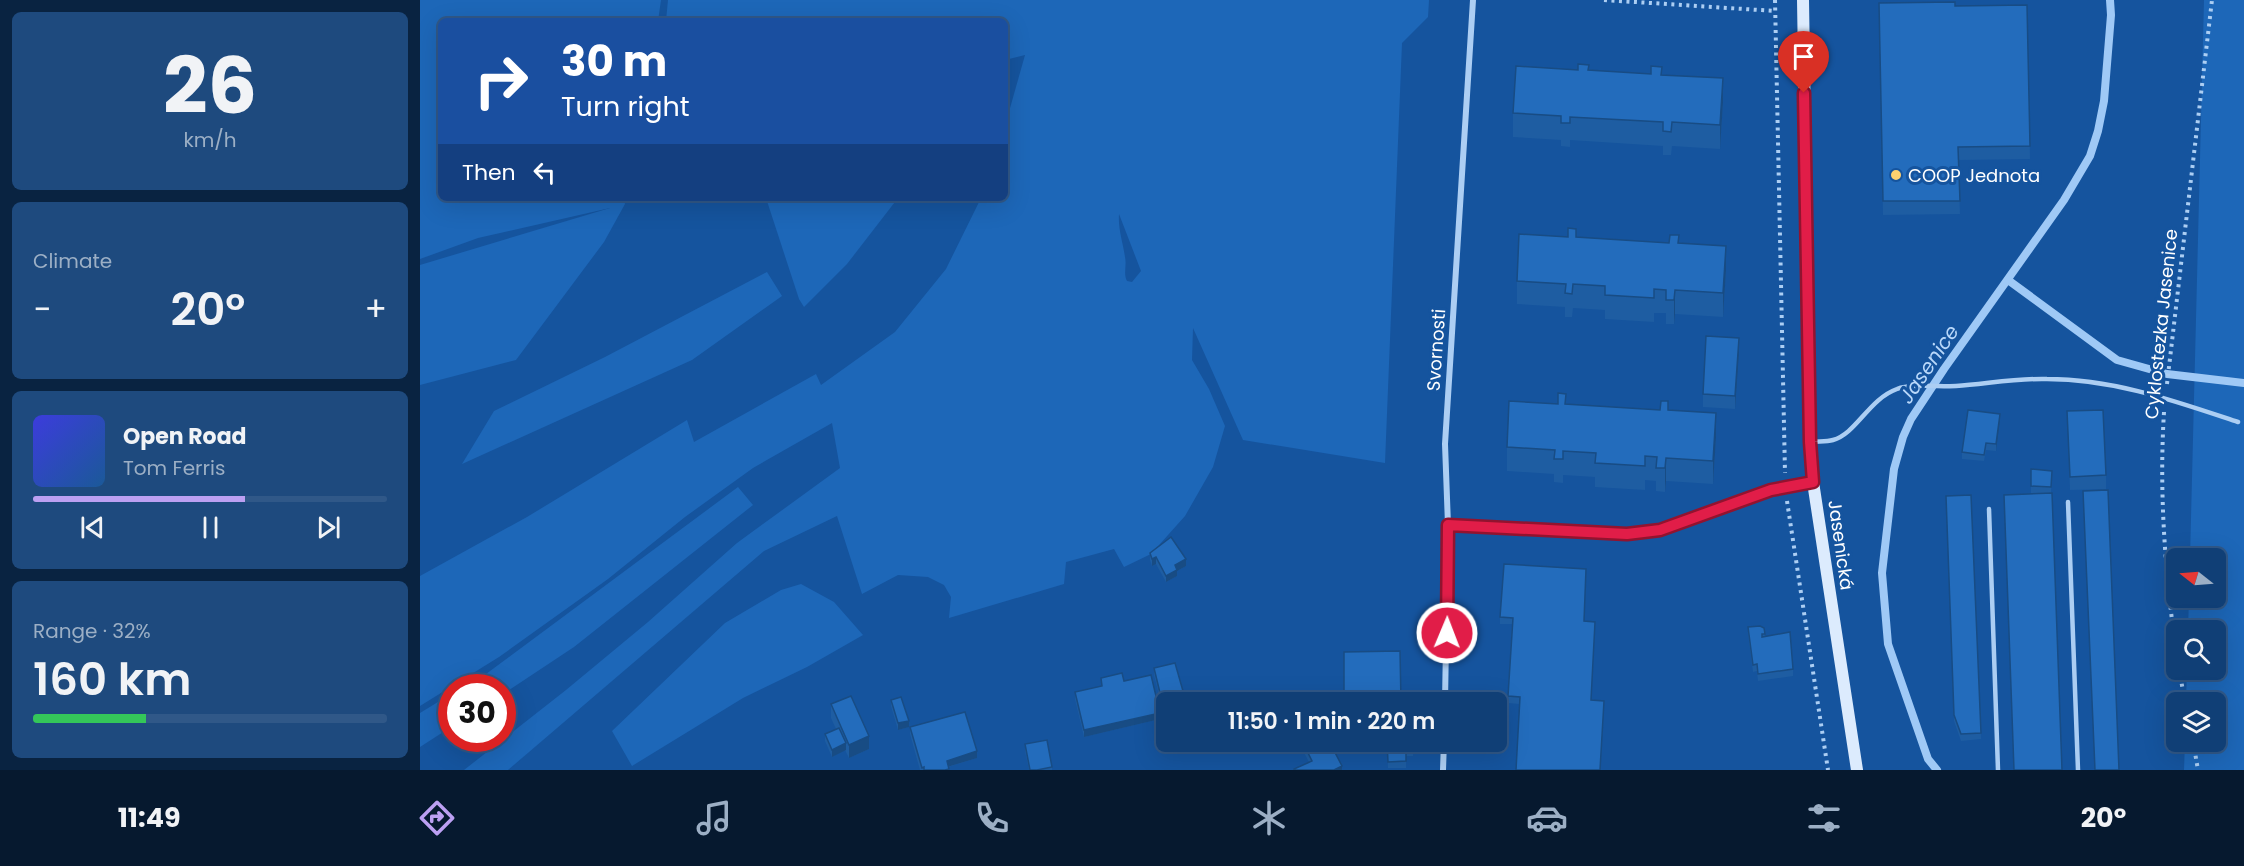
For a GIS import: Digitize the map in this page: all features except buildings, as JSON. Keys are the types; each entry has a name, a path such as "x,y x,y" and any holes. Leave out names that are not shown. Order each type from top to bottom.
{"street":[{"name":"Svornosti","path":"1445,692 1448,525 1445,444 1473,0"},
{"name":"Jasenická","path":"1803,0 1810,442 1813,482 1857,770"},
{"path":"1443,770 1444,752"}],"lane":[{"path":"1810,442 1833,440 1844,435 1870,406 1885,394 1899,388 2046,378 2088,381 2165,397 2238,422"},
{"path":"1448,525 1645,534 1677,526 1785,486 1813,482"},
{"path":"2068,502 2078,770"},
{"path":"1989,509 1998,770"}],"path":[{"path":"1604,0 1775,11"},
{"name":"Cyklostezka Jasenice","path":"2172,620 2162,512 2165,397 2212,0"},
{"path":"2195,752 2198,770"}],"shaded area":[{"path":"420,0 661,0 658,18 438,18 438,201 624,201 625,204 604,242 516,360 420,385 420,265 610,208 478,238 420,259"},
{"path":"668,0 1429,0 1428,17 1402,43 1385,463 1243,440 1193,328 1192,360 1209,389 1225,426 1213,467 1185,516 1151,554 1124,567 1114,549 1066,562 1064,584 949,618 951,597 944,585 928,577 898,575 862,594 837,516 764,551 508,770 464,770 487,752 516,752 516,729 648,622 737,543 840,468 832,423 753,468 685,517 608,579 499,657 472,674 438,674 438,695 420,706 420,576 527,517 687,420 694,442 816,374 821,385 895,332 946,269 980,201 1008,201 1008,115 1025,55 1008,59 1008,18 666,18","holes":["1119,214 1141,271 1132,282 1127,281 1119,225"]},
{"path":"2204,0 2244,0 2244,770 2184,770 2185,752 2226,752 2226,692 2186,692 2187,680 2226,680 2226,620 2188,620 2189,608 2226,608 2226,548 2190,548"},
{"path":"767,201 896,201 847,264 804,307 799,299"},
{"path":"767,272 782,296 692,360 462,464 494,411 605,357"},
{"path":"738,487 753,505 574,647 516,685 516,674 486,674"},
{"path":"801,584 834,602 863,635 807,667 743,698 632,766 612,731 725,623 781,590"},
{"path":"438,702 438,735 420,747 420,713"}],"waterway":[{"name":"Jasenice","path":"1937,770 1928,759 1888,644 1882,573 1894,469 1911,419 2064,200 2090,156 2104,101 2111,15 2110,0"},
{"path":"2008,280 2117,360 2167,374 2244,383"}],"place":[{"name":"COOP Jednota","path":"1896,175"}],"route":[{"path":"1447,633 1448,525 1645,534 1677,526 1771,490 1813,482 1810,442 1804,93"}]}
